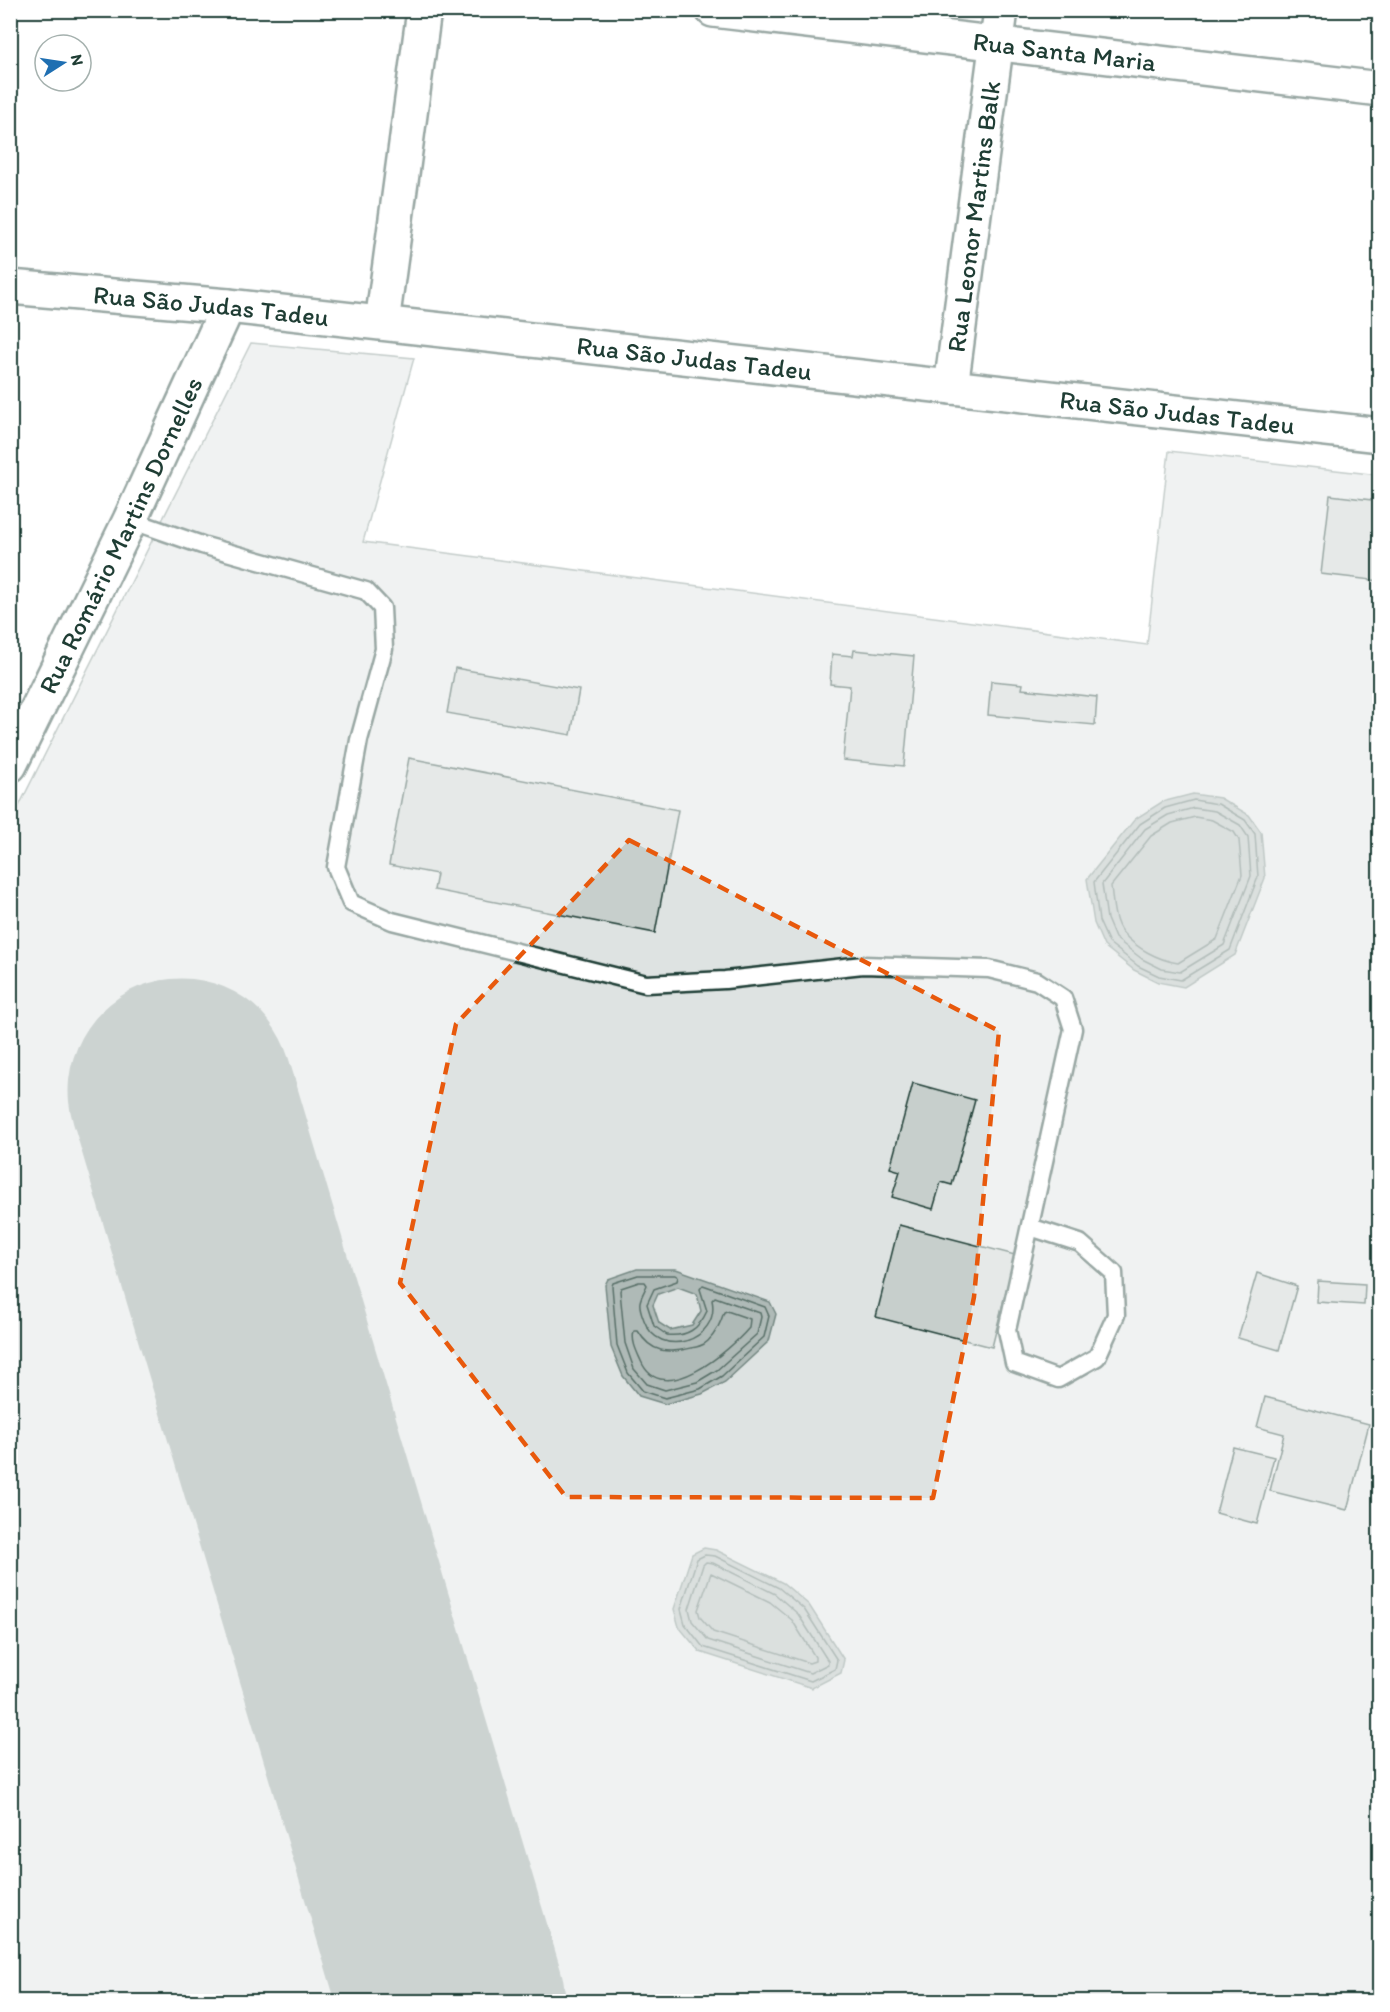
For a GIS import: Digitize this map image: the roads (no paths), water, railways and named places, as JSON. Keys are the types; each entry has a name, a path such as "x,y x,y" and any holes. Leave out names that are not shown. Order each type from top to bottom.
{"street":[{"path":"382,323 424,10"},
{"name":"Rua Santa Maria","path":"713,10 1380,89"},
{"name":"Rua Leonor Martins Balk","path":"951,387 1001,10"},
{"name":"Rua São Judas Tadeu","path":"10,286 228,306 1380,435"},
{"name":"Rua Romário Martins Dornelles","path":"10,765 130,520 228,306"}],"lane":[{"path":"130,520 202,545 366,591 382,608 384,649 359,740 336,867 351,903 392,921 646,984 725,980 863,965 988,969 1037,981 1063,998 1073,1029 1007,1330 1014,1363 1058,1379 1097,1357 1116,1315 1114,1273 1080,1243 1030,1227"}],"water":[{"path":"1193,794 1220,798 1249,815 1261,832 1265,878 1235,955 1184,987 1158,982 1134,970 1104,946 1094,923 1087,879 1135,819 1162,802"},
{"path":"637,1269 676,1269 770,1302 776,1314 769,1341 725,1382 702,1394 665,1404 639,1396 623,1376 611,1347 605,1285 608,1279","holes":["678,1287 697,1294 701,1311 692,1325 670,1330 659,1323 653,1305 658,1294"]},
{"path":"704,1548 716,1550 783,1583 809,1605 844,1660 841,1673 812,1688 700,1652 679,1627 674,1609 692,1554"}]}
